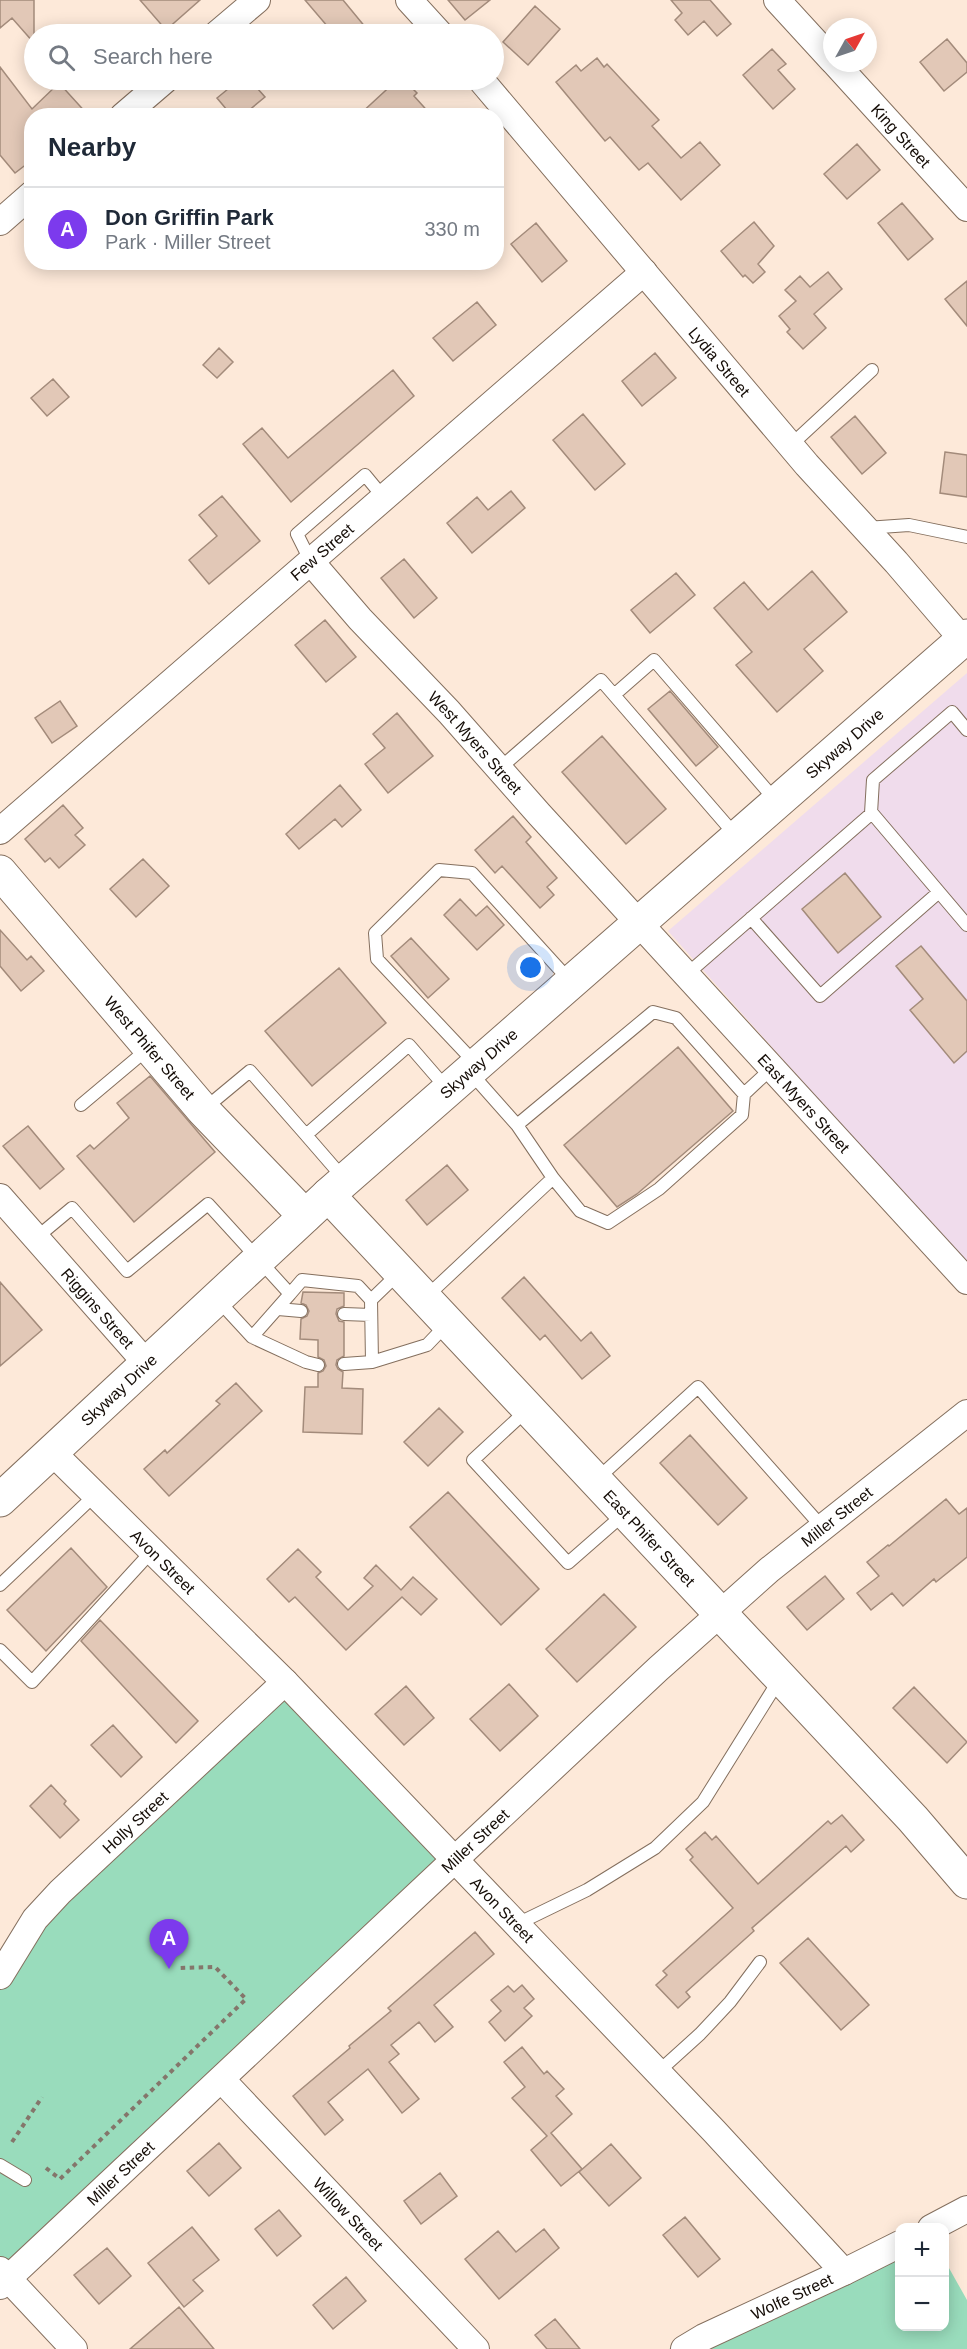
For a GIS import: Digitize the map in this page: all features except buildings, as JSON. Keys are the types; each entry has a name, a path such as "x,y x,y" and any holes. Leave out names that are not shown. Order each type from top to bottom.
{"street":[{"path":"229,24 257,0"},
{"path":"409,0 431,24"},
{"name":"King Street","path":"777,0 823,51"},
{"name":"King Street","path":"842,72 967,208"},
{"path":"132,108 153,90"},
{"name":"Lydia Street","path":"489,90 790,446 966,640"},
{"path":"0,222 24,202"},
{"name":"Few Street","path":"0,831 644,272"},
{"name":"West Myers Street","path":"311,562 360,619 448,712 640,924"},
{"name":"Skyway Drive","path":"0,1500 326,1197 966,640"},
{"name":"West Phifer Street","path":"0,872 203,1110 326,1197"},
{"name":"East Myers Street","path":"640,924 967,1281"},
{"path":"0,1197 43,1246"},
{"name":"East Phifer Street","path":"326,1197 425,1298 626,1512 920,1827 967,1882"},
{"name":"Riggins Street","path":"43,1246 147,1364"},
{"name":"Miller Street","path":"3,2278 222,2080 454,1858 769,1570 967,1413"},
{"name":"Avon Street","path":"51,1452 285,1682 658,2072 844,2272"},
{"name":"Holly Street","path":"0,1976 34,1919 60,1892 285,1682"},
{"name":"Willow Street","path":"222,2080 476,2349"},
{"path":"940,2223 967,2209"},
{"name":"Wolfe Street","path":"684,2349 704,2337 895,2246"},
{"path":"3,2278 74,2349"}],"lane":[{"path":"790,446 872,370"},
{"path":"865,528 909,525 967,537"},
{"path":"614,695 654,660 778,802"},
{"path":"499,769 601,680 738,838"},
{"path":"967,730 952,712 873,780 871,813 939,892 962,909 967,925"},
{"path":"686,975 871,813"},
{"path":"572,983 472,873 438,870 375,933 377,959 466,1076 517,1125 553,1178 580,1211 608,1223 659,1189 742,1115 744,1094 772,1068"},
{"path":"751,918 820,996 939,892"},
{"path":"517,1125 654,1012 676,1018 744,1094"},
{"path":"306,1135 409,1045 466,1076"},
{"path":"81,1105 151,1047"},
{"path":"203,1110 250,1071 306,1135 326,1197"},
{"path":"425,1298 553,1178"},
{"path":"43,1246 72,1208 127,1271 208,1204 290,1294"},
{"path":"371,1300 400,1272"},
{"path":"252,1337 302,1280 358,1286 371,1300 372,1362"},
{"path":"217,1299 252,1337 306,1362 318,1365"},
{"path":"278,1310 301,1311"},
{"path":"344,1314 371,1315"},
{"path":"344,1364 372,1362 427,1346 448,1323"},
{"path":"595,1480 698,1387 822,1527"},
{"path":"528,1409 473,1460 568,1563 626,1512"},
{"path":"0,1585 95,1495"},
{"path":"0,1650 32,1682 152,1551"},
{"path":"517,1924 587,1890 655,1848 703,1802 780,1678"},
{"path":"658,2072 730,2002 760,1962"},
{"path":"0,2165 25,2180"}],"path":[{"path":"46,2168 60,2179 246,1999 215,1967 180,1968"},
{"path":"12,2142 42,2097"}],"shaded area":[{"path":"967,673 967,1265 668,931"}],"green space":[{"path":"286,1692 446,1857 0,2277 0,1987 40,1920"},
{"path":"895,2254 895,2331 949,2331 949,2268 967,2300 967,2349 669,2349 822,2271"}],"place":[{"name":"Don Griffin Park","path":"169,1969"}]}
